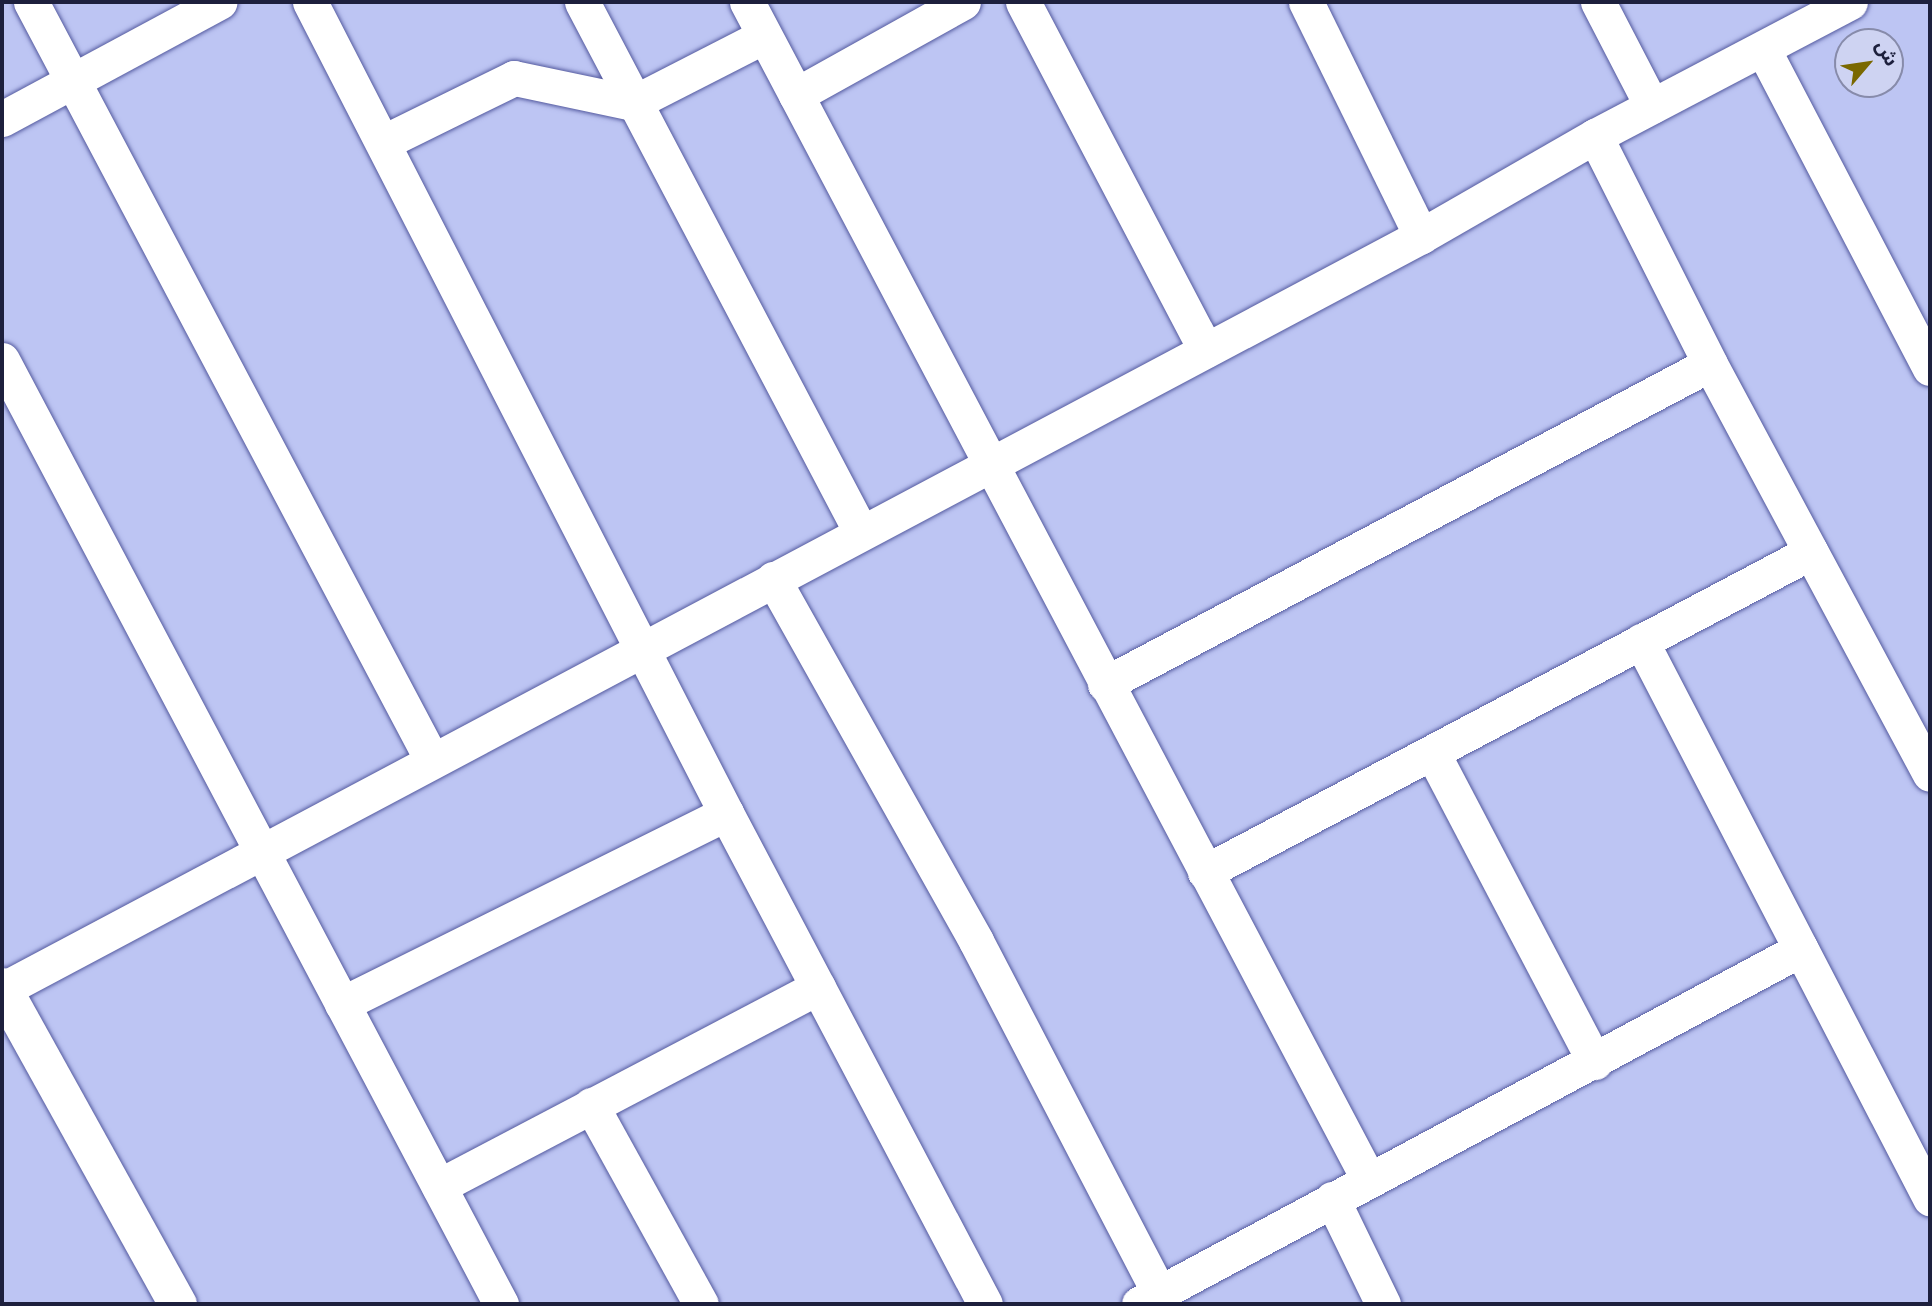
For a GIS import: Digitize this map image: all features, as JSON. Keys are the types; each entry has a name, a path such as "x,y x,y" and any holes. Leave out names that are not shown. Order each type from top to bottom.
{"street":[{"path":"32,2 430,758"},
{"path":"2,119 219,2"},
{"path":"310,2 726,813 985,1304"},
{"path":"582,2 861,532"},
{"path":"747,2 1369,1180"},
{"path":"796,94 963,2"},
{"path":"1023,2 1206,350"},
{"path":"1306,2 1421,236"},
{"path":"1598,2 1652,106"},
{"path":"178,1304 2,989 430,758 1421,236 1595,136 1850,2"},
{"path":"384,142 514,78 633,103 764,36"},
{"path":"1763,49 1930,368"},
{"path":"1595,136 1710,364 1927,761"},
{"path":"2,360 501,1304"},
{"path":"1105,684 1710,364"},
{"path":"1205,872 1433,754 1811,552"},
{"path":"773,579 976,941 1149,1298 1595,1062 1801,949"},
{"path":"1641,641 1930,1198"},
{"path":"1433,754 1595,1062"},
{"path":"342,1004 726,813"},
{"path":"439,1186 818,987"},
{"path":"591,1105 701,1304"},
{"path":"1332,1199 1383,1304"}]}
